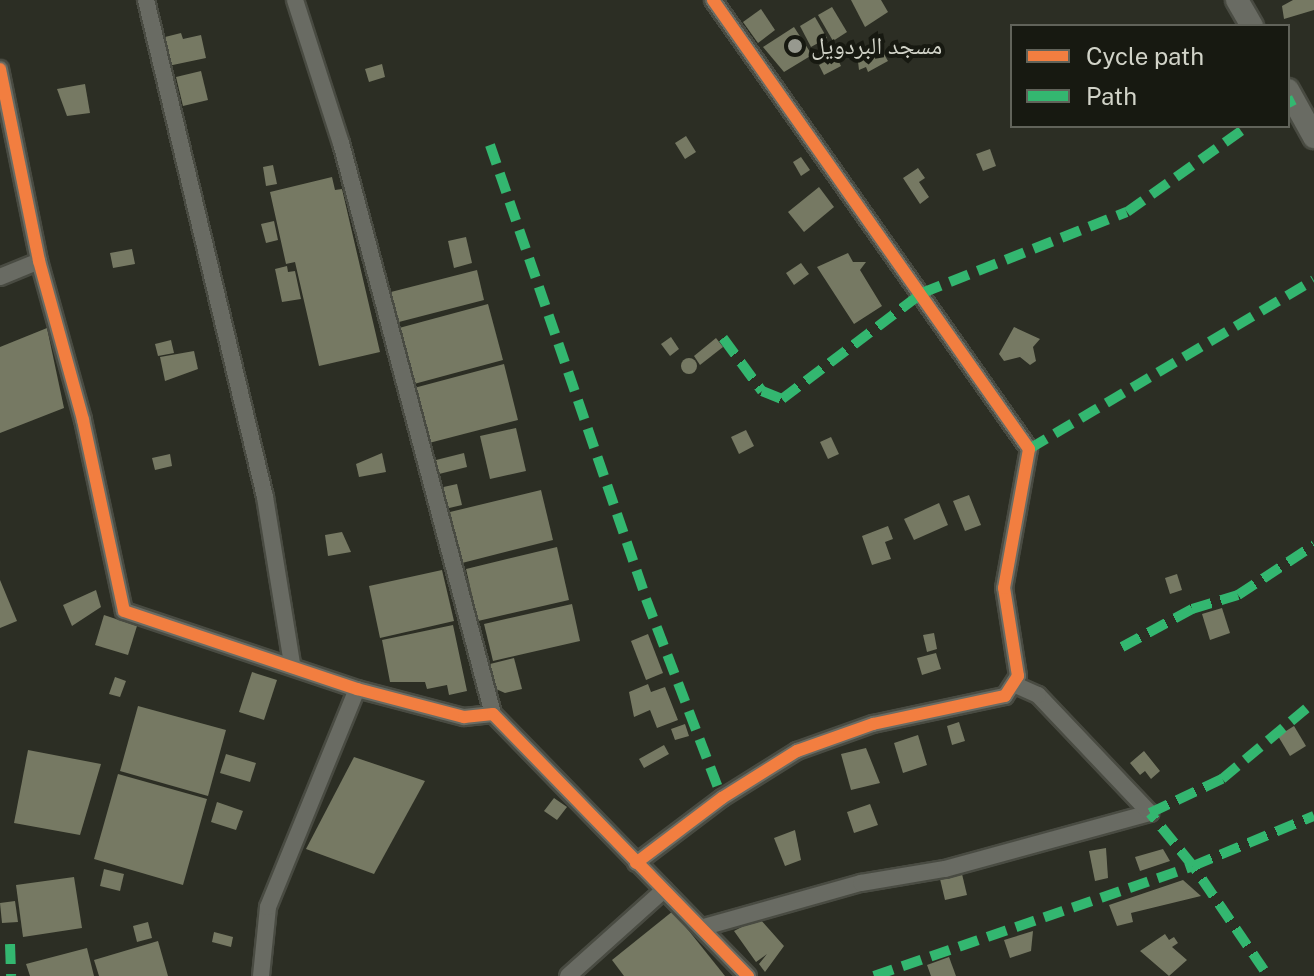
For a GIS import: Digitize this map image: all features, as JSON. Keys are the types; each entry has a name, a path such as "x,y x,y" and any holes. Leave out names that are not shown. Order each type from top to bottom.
{"main road":[{"path":"1237,0 1251,24"},
{"path":"1290,94 1314,137"}],"street":[{"path":"146,0 265,497 292,664"},
{"path":"295,0 341,143 493,714 636,863 704,927 748,976"},
{"path":"713,0 1029,449 1004,588 1016,685"},
{"path":"0,69 39,261 83,420 124,611 292,664 357,689 464,717 493,714"},
{"path":"0,277 39,261"},
{"path":"636,863 722,798 797,751 873,724 1005,696 1016,685"},
{"path":"704,927 1150,813 1038,695 1016,685"},
{"path":"261,976 268,907 357,689"},
{"path":"568,976 664,890"}],"building":[{"path":"851,0 881,0 888,12 865,27"},
{"path":"1293,0 1314,0 1314,10 1284,19 1282,6"},
{"path":"832,7 847,32 833,41 818,15"},
{"path":"761,9 775,30 758,43 743,22"},
{"path":"815,17 827,38 811,47 800,26"},
{"path":"794,27 812,55 784,72 763,47"},
{"path":"181,33 183,39 201,35 206,58 168,66 161,38"},
{"path":"877,42 888,61 868,72 866,67 859,70 857,53"},
{"path":"836,56 841,66 824,75 819,65"},
{"path":"382,64 385,77 369,82 365,69"},
{"path":"201,71 208,100 183,106 176,77"},
{"path":"85,84 90,113 67,116 57,89"},
{"path":"686,136 696,152 685,159 675,143"},
{"path":"990,149 996,166 983,171 976,154"},
{"path":"801,157 810,170 801,176 793,162"},
{"path":"273,165 277,184 266,186 263,167"},
{"path":"918,168 925,178 919,182 929,197 920,204 903,178"},
{"path":"332,177 335,190 342,189 380,352 319,366 295,262 286,264 270,192"},
{"path":"819,187 834,207 804,232 788,212"},
{"path":"274,221 278,240 266,243 261,224"},
{"path":"466,237 472,263 454,268 448,241"},
{"path":"132,249 135,264 113,268 110,253"},
{"path":"848,253 853,262 866,262 860,270 882,306 854,324 817,267"},
{"path":"801,263 809,274 794,285 786,273"},
{"path":"287,266 288,272 295,271 301,299 282,302 275,269"},
{"path":"477,270 484,300 395,323 387,293"},
{"path":"488,304 503,360 414,384 399,328"},
{"path":"1014,327 1040,339 1033,347 1036,361 1030,365 1020,357 1004,361 999,354"},
{"path":"47,328 64,408 0,433 0,347"},
{"path":"671,337 679,349 670,356 661,344"},
{"path":"716,338 723,347 700,365 694,356"},
{"path":"171,340 174,353 158,356 155,344"},
{"path":"194,351 198,369 165,381 160,357"},
{"path":"686,358 692,358 697,366 695,372 686,374 681,369 681,363"},
{"path":"504,364 518,420 429,443 414,388"},
{"path":"516,428 526,471 490,479 480,436"},
{"path":"746,430 754,446 739,454 731,437"},
{"path":"831,437 839,454 828,459 820,442"},
{"path":"382,453 386,472 359,477 356,464"},
{"path":"464,453 467,467 435,475 432,461"},
{"path":"170,454 172,466 155,470 152,458"},
{"path":"457,484 462,505 445,509 439,488"},
{"path":"541,490 553,540 462,563 450,512"},
{"path":"969,495 981,525 965,531 953,501"},
{"path":"939,503 948,525 914,540 904,519"},
{"path":"888,526 893,539 885,542 891,559 872,565 862,536"},
{"path":"342,532 351,552 328,556 325,535"},
{"path":"557,547 569,600 478,621 466,569"},
{"path":"442,570 454,621 380,638 369,586"},
{"path":"1177,574 1182,590 1170,594 1165,578"},
{"path":"0,580 17,621 0,628"},
{"path":"96,590 101,607 72,626 63,605"},
{"path":"572,604 580,641 493,661 484,624"},
{"path":"1222,608 1230,633 1210,640 1202,614"},
{"path":"104,615 137,626 128,655 95,645"},
{"path":"453,625 467,691 449,695 447,685 427,689 425,682 390,682 382,640"},
{"path":"934,633 937,649 927,652 923,635"},
{"path":"648,634 663,673 646,680 631,641"},
{"path":"936,653 941,669 922,675 917,658"},
{"path":"514,658 522,689 505,693 496,689 490,664"},
{"path":"252,672 277,680 264,720 239,712"},
{"path":"115,677 126,681 120,697 109,694"},
{"path":"648,684 651,692 665,687 678,720 657,728 650,710 634,717 629,692"},
{"path":"138,706 226,730 208,796 120,771"},
{"path":"959,722 965,741 952,745 947,726"},
{"path":"685,724 689,736 675,740 671,729"},
{"path":"1294,726 1306,746 1290,756 1278,736"},
{"path":"918,735 927,765 903,773 894,743"},
{"path":"664,745 669,754 644,768 639,759"},
{"path":"866,748 880,783 851,790 841,754"},
{"path":"28,750 101,764 80,835 14,823"},
{"path":"1144,751 1160,771 1151,779 1145,771 1140,775 1130,763"},
{"path":"226,754 256,763 250,782 220,773"},
{"path":"354,757 425,781 374,874 306,849"},
{"path":"118,774 207,799 183,885 94,859"},
{"path":"554,798 567,807 557,820 544,811"},
{"path":"217,802 243,811 236,830 211,822"},
{"path":"870,804 878,825 854,833 847,812"},
{"path":"795,830 801,860 785,866 774,838"},
{"path":"1106,848 1108,878 1095,881 1089,851"},
{"path":"1163,849 1170,861 1140,871 1135,857"},
{"path":"104,869 124,874 120,891 100,886"},
{"path":"962,874 967,895 945,900 940,879"},
{"path":"74,877 82,928 23,937 16,885"},
{"path":"1183,880 1201,896 1131,913 1133,922 1117,926 1109,905"},
{"path":"15,901 18,922 2,923 0,903"},
{"path":"673,911 725,976 624,976 612,960"},
{"path":"759,918 784,946 765,972 759,964 767,954 756,962 734,931"},
{"path":"148,922 152,938 137,942 133,926"},
{"path":"1033,931 1031,951 1010,958 1004,940"},
{"path":"214,932 233,937 231,947 212,942"},
{"path":"1165,934 1169,940 1174,937 1178,943 1172,947 1187,960 1169,976 1140,951"},
{"path":"158,941 168,976 99,976 94,960"},
{"path":"87,948 94,976 30,976 26,964"},
{"path":"949,957 956,976 931,976 927,965"}],"marked path":[{"path":"1290,102 1294,100"},
{"path":"723,338 762,391 782,399 922,293 1127,212 1245,128"},
{"path":"490,145 646,599 722,798"},
{"path":"1029,449 1314,280"},
{"path":"1122,647 1192,609 1238,595 1314,545"},
{"path":"874,976 1193,866 1150,813 1222,779 1314,702"},
{"path":"1264,970 1193,866 1314,816"},
{"path":"10,944 11,976"}],"cycle path":[{"path":"636,863 722,798 797,751 873,724 1005,696 1018,676 1004,588 1029,449 713,0"},
{"path":"0,69 39,261 83,420 124,611 357,689 464,717 493,714 748,976"}],"place":[{"name":"مسجد البردويل","path":"795,46"}]}
